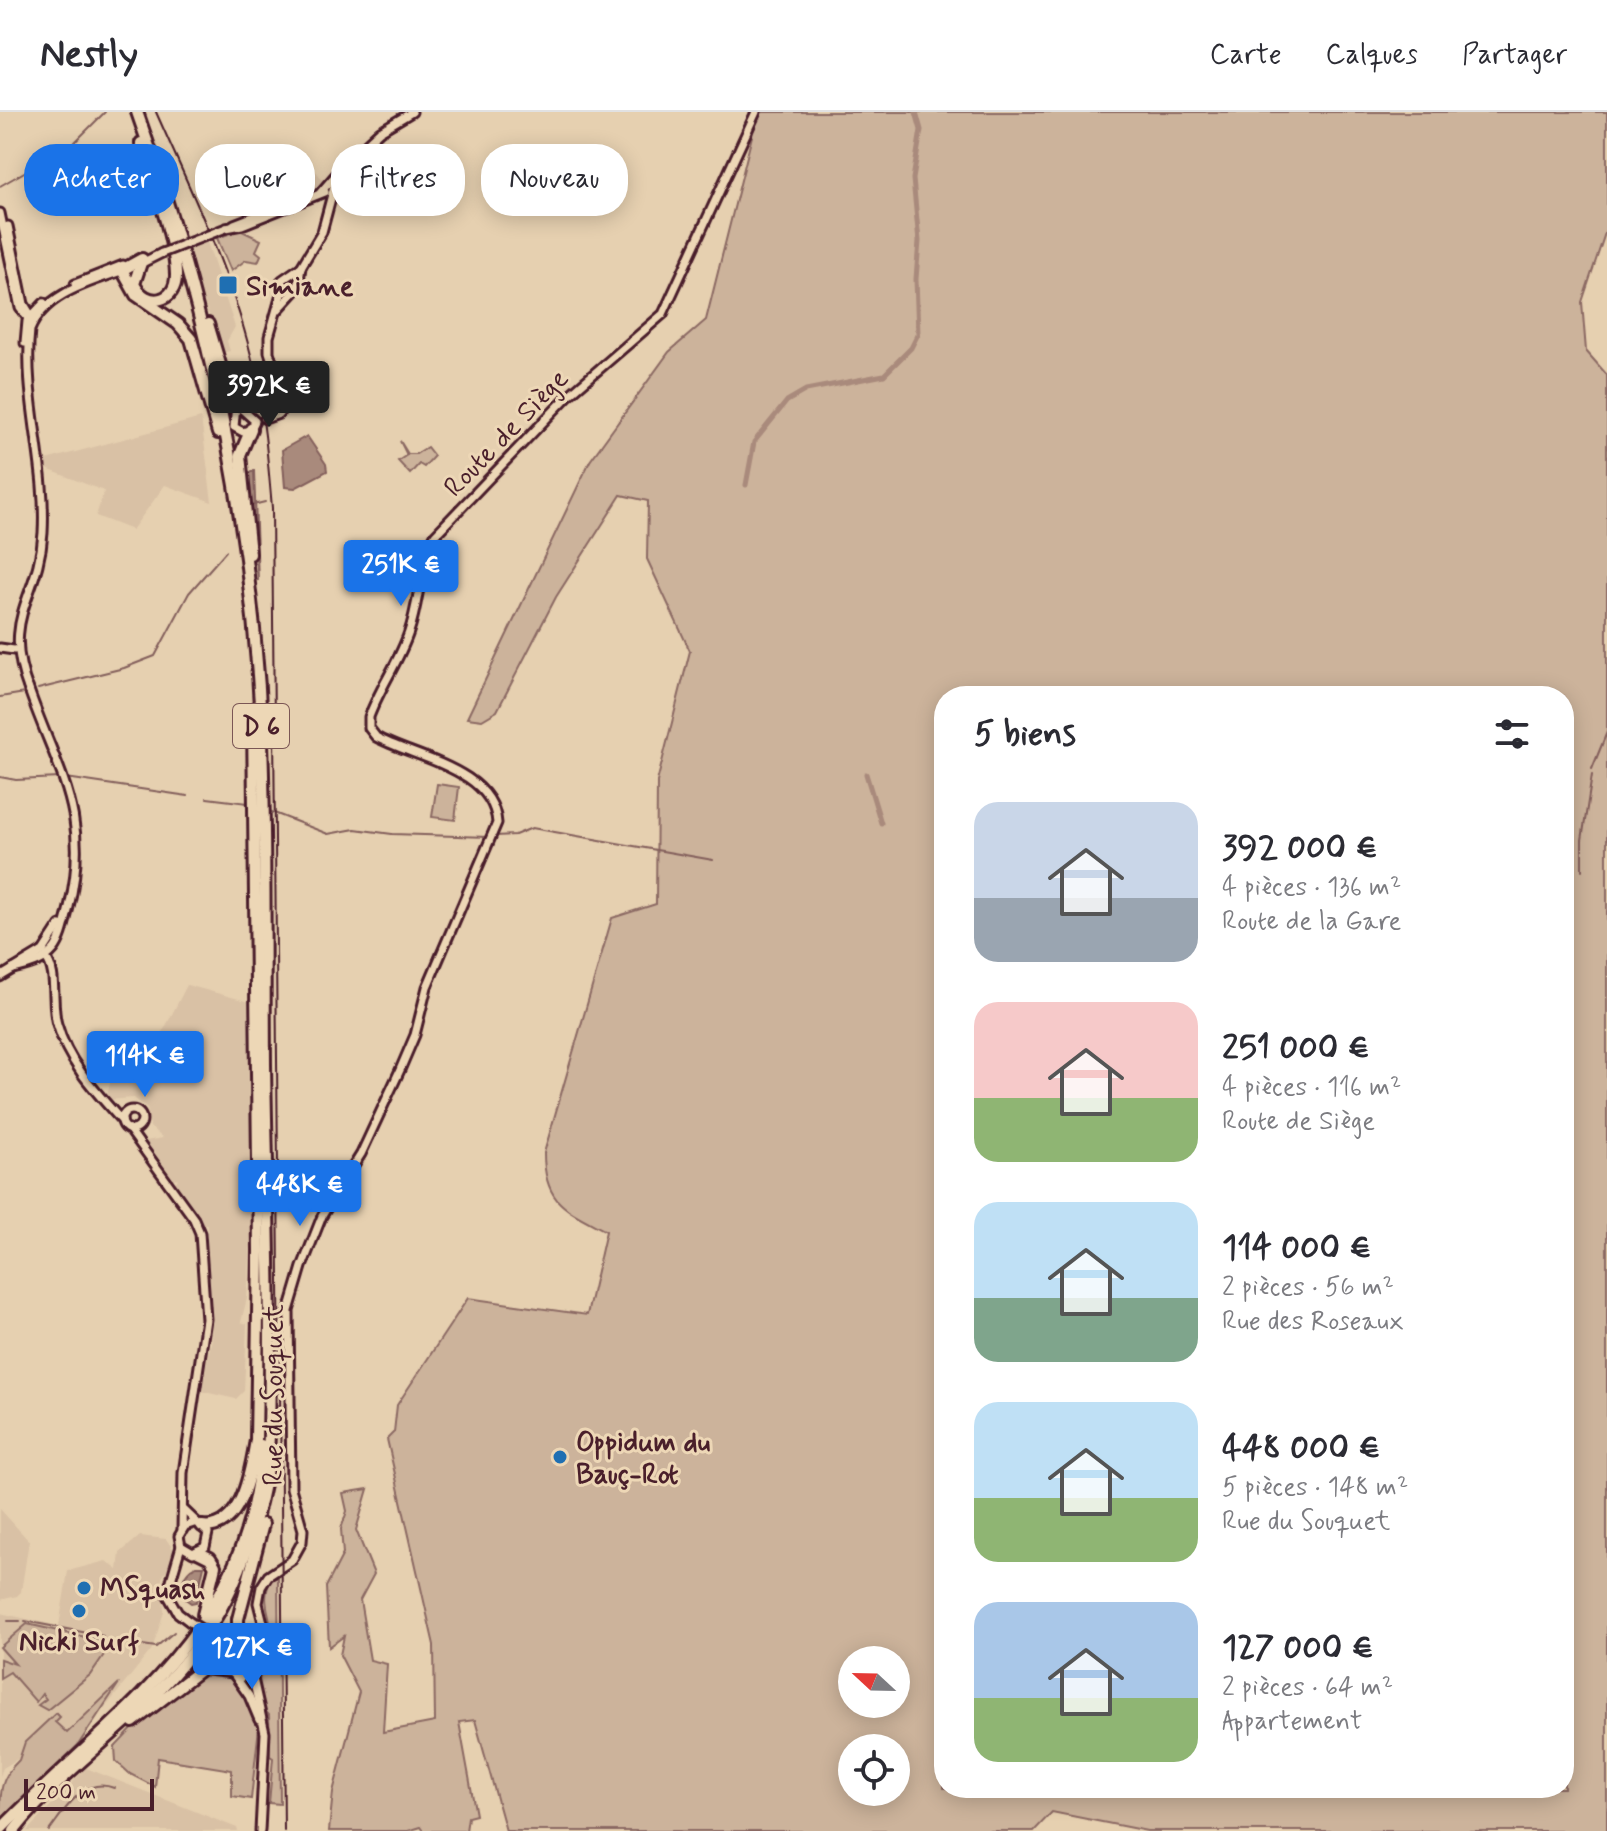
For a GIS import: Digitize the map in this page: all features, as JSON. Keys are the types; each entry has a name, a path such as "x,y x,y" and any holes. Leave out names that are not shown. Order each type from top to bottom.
{"highway":[{"name":"D 6","path":"129,112 155,178 192,309 218,433 239,559 254,728 259,1251"},
{"name":"D 6","path":"137,112 148,144"},
{"name":"D 6","path":"140,140 175,264 174,288 169,296 160,301 148,300 139,293 134,284 142,261"},
{"name":"D 6","path":"171,216 216,386 240,517 262,742 268,1355"},
{"path":"171,216 230,398 236,404"},
{"path":"122,270 142,261"},
{"name":"D 6","path":"122,270 136,295 178,324 191,339 218,433"},
{"path":"257,684 247,508 240,455 258,422"},
{"path":"198,1524 213,1527 231,1514 251,1469 259,1377 259,1251"},
{"path":"0,1830 173,1664 224,1587 246,1529 260,1454 259,1251"},
{"path":"240,1650 238,1619 261,1536 271,1459 273,1389 268,1355"},
{"path":"14,1831 62,1778 174,1675 198,1646 231,1593 254,1531 268,1463 268,1355"},
{"path":"128,1709 177,1654 205,1611 215,1566 210,1558 189,1550"},
{"path":"62,1778 169,1697 198,1670 210,1667 232,1673"}],"main road":[{"path":"286,292 297,291 301,267 322,232 332,203 329,190 352,149 403,112"},
{"path":"315,195 329,190 357,149 412,112"},
{"name":"Route de Siège","path":"491,836 497,823 489,796 466,777 386,742 369,728 374,703 408,635 432,541 568,396 663,314 756,112"},
{"path":"0,213 20,308 30,316"},
{"path":"0,213 15,252 30,316 43,537 14,623 15,647 77,818 79,852 74,888 58,944 41,958 0,977"},
{"path":"30,316 61,290 252,216"},
{"path":"255,218 264,216"},
{"path":"226,228 265,216"},
{"path":"236,404 234,427 243,432 279,414 285,403 269,352 270,329 286,292 282,280 301,267"},
{"path":"30,316 63,294 122,270"},
{"path":"290,276 298,282"},
{"path":"236,404 258,422"},
{"path":"0,647 15,647"},
{"path":"15,647 29,691"},
{"name":"Rue du Souquet","path":"267,1638 258,1603 261,1587 268,1576 296,1555 303,1530 291,1488 289,1311 322,1216 361,1154 409,1050 427,987 491,836"},
{"path":"41,958 58,931 74,888"},
{"path":"41,958 51,965 53,1007 62,1040 76,1065 133,1132 194,1219 200,1233 206,1319 183,1473 182,1529 189,1550"},
{"path":"121,1117 129,1111 138,1113 141,1122 133,1132"},
{"path":"183,1508 208,1533 208,1543 189,1550 178,1560 167,1594 178,1613 190,1622 258,1662"},
{"path":"182,1529 198,1524"},
{"path":"240,1650 263,1646 267,1638"},
{"path":"260,1831 265,1723 252,1674 267,1638"},
{"path":"232,1673 240,1650"},
{"path":"232,1673 243,1677 252,1674"},
{"path":"232,1673 249,1696 265,1746"}],"shaded area":[{"path":"758,112 1607,112 1607,227 1582,302 1586,351 1607,375 1607,1831 1147,1831 1052,1812 1034,1831 506,1831 475,1720 459,1722 476,1815 468,1817 466,1831 424,1831 421,1827 408,1831 329,1831 333,1792 359,1692 340,1655 344,1636 329,1647 326,1587 343,1554 341,1529 347,1511 343,1493 368,1489 356,1530 374,1574 360,1600 370,1660 387,1664 383,1732 435,1722 434,1645 387,1439 394,1432 397,1405 468,1298 587,1315 606,1231 568,1210 553,1194 545,1170 544,1153 612,918 656,904 657,782 690,651 647,559 648,501 621,495 556,597 497,711 482,720 467,718 590,461 669,352 706,320"},
{"path":"315,171 327,184 315,190"},
{"path":"240,230 261,240 256,251 261,255 258,262 246,260 231,271 217,238"},
{"path":"207,242 235,327 227,341 230,351 222,353 186,249"},
{"path":"201,418 212,502 165,485 132,530 96,516 104,491 47,469 46,460"},
{"path":"307,436 326,464 327,471 295,488 285,487 282,450"},
{"path":"400,441 408,454 416,454 427,447 434,456 424,467 419,464 410,474 398,461 407,455"},
{"path":"254,471 258,581 249,473"},
{"path":"437,784 459,787 455,820 432,817"},
{"path":"187,985 250,1002 252,1227 247,1298 241,1322 247,1324 244,1391 236,1399 200,1391 212,1338 206,1270 207,1224 200,1224 173,1189 178,1178 170,1180 139,1142 163,1138 150,1127 147,1108 134,1098 106,1100 118,1051 152,1053"},
{"path":"0,1509 29,1541 21,1592 0,1600"},
{"path":"140,1536 166,1539 173,1549 172,1561 162,1578 164,1612 152,1649 109,1703 57,1757 25,1745 19,1758 3,1768 0,1776 0,1613 59,1626 68,1571 106,1561 118,1570 120,1553"},
{"path":"196,1566 204,1566 196,1602 191,1603 184,1598 182,1588 185,1575"},
{"path":"271,1578 278,1578 280,1804 269,1803 273,1758 270,1756 269,1715 261,1706 258,1696 260,1675 270,1643 271,1625 266,1601"},
{"path":"27,1624 112,1643 90,1675 47,1710 38,1705 46,1699 42,1694 36,1702 10,1672 0,1678 0,1659 15,1664 0,1647"},
{"path":"206,1671 224,1671 233,1678 249,1702 259,1727 251,1799 232,1796 232,1770 158,1758 155,1787 130,1774 116,1761 115,1747 135,1726"},
{"path":"119,1683 78,1745 0,1821 2,1786 19,1760 25,1742 56,1713 60,1717 55,1722 67,1733"},
{"path":"86,1768 237,1828 238,1831 27,1831"}],"waterway":[{"path":"0,186 73,144 105,112"},
{"path":"746,485 754,442 787,401 806,390 884,375 911,348 918,334 916,279 919,241 913,179 921,130 916,112"},
{"path":"253,505 265,502"},
{"path":"38,689 124,668 155,656 189,593 226,551"},
{"path":"0,697 25,693"},
{"path":"1592,769 1607,732"},
{"path":"866,774 881,823"},
{"path":"1582,870 1582,840 1592,775"},
{"path":"0,777 16,780 60,778"},
{"path":"66,778 188,796"},
{"path":"207,798 248,803"},
{"path":"269,811 328,834 355,829 392,834 489,837"},
{"path":"495,836 515,835 532,828 713,860"},
{"path":"8,1621 20,1621"},
{"path":"25,1621 103,1636"},
{"path":"122,1642 156,1647 174,1632"},
{"path":"49,1831 68,1805 84,1791 93,1787 114,1788"}],"railway":[{"path":"156,112 211,238 246,335 260,403 272,508 284,1831"}],"place":[{"name":"Simiane","path":"228,285"},
{"name":"Oppidum du Bauç-Rot","path":"560,1457"},
{"name":"MSquash","path":"84,1588"},
{"name":"Nicki Surf","path":"79,1611"}]}
